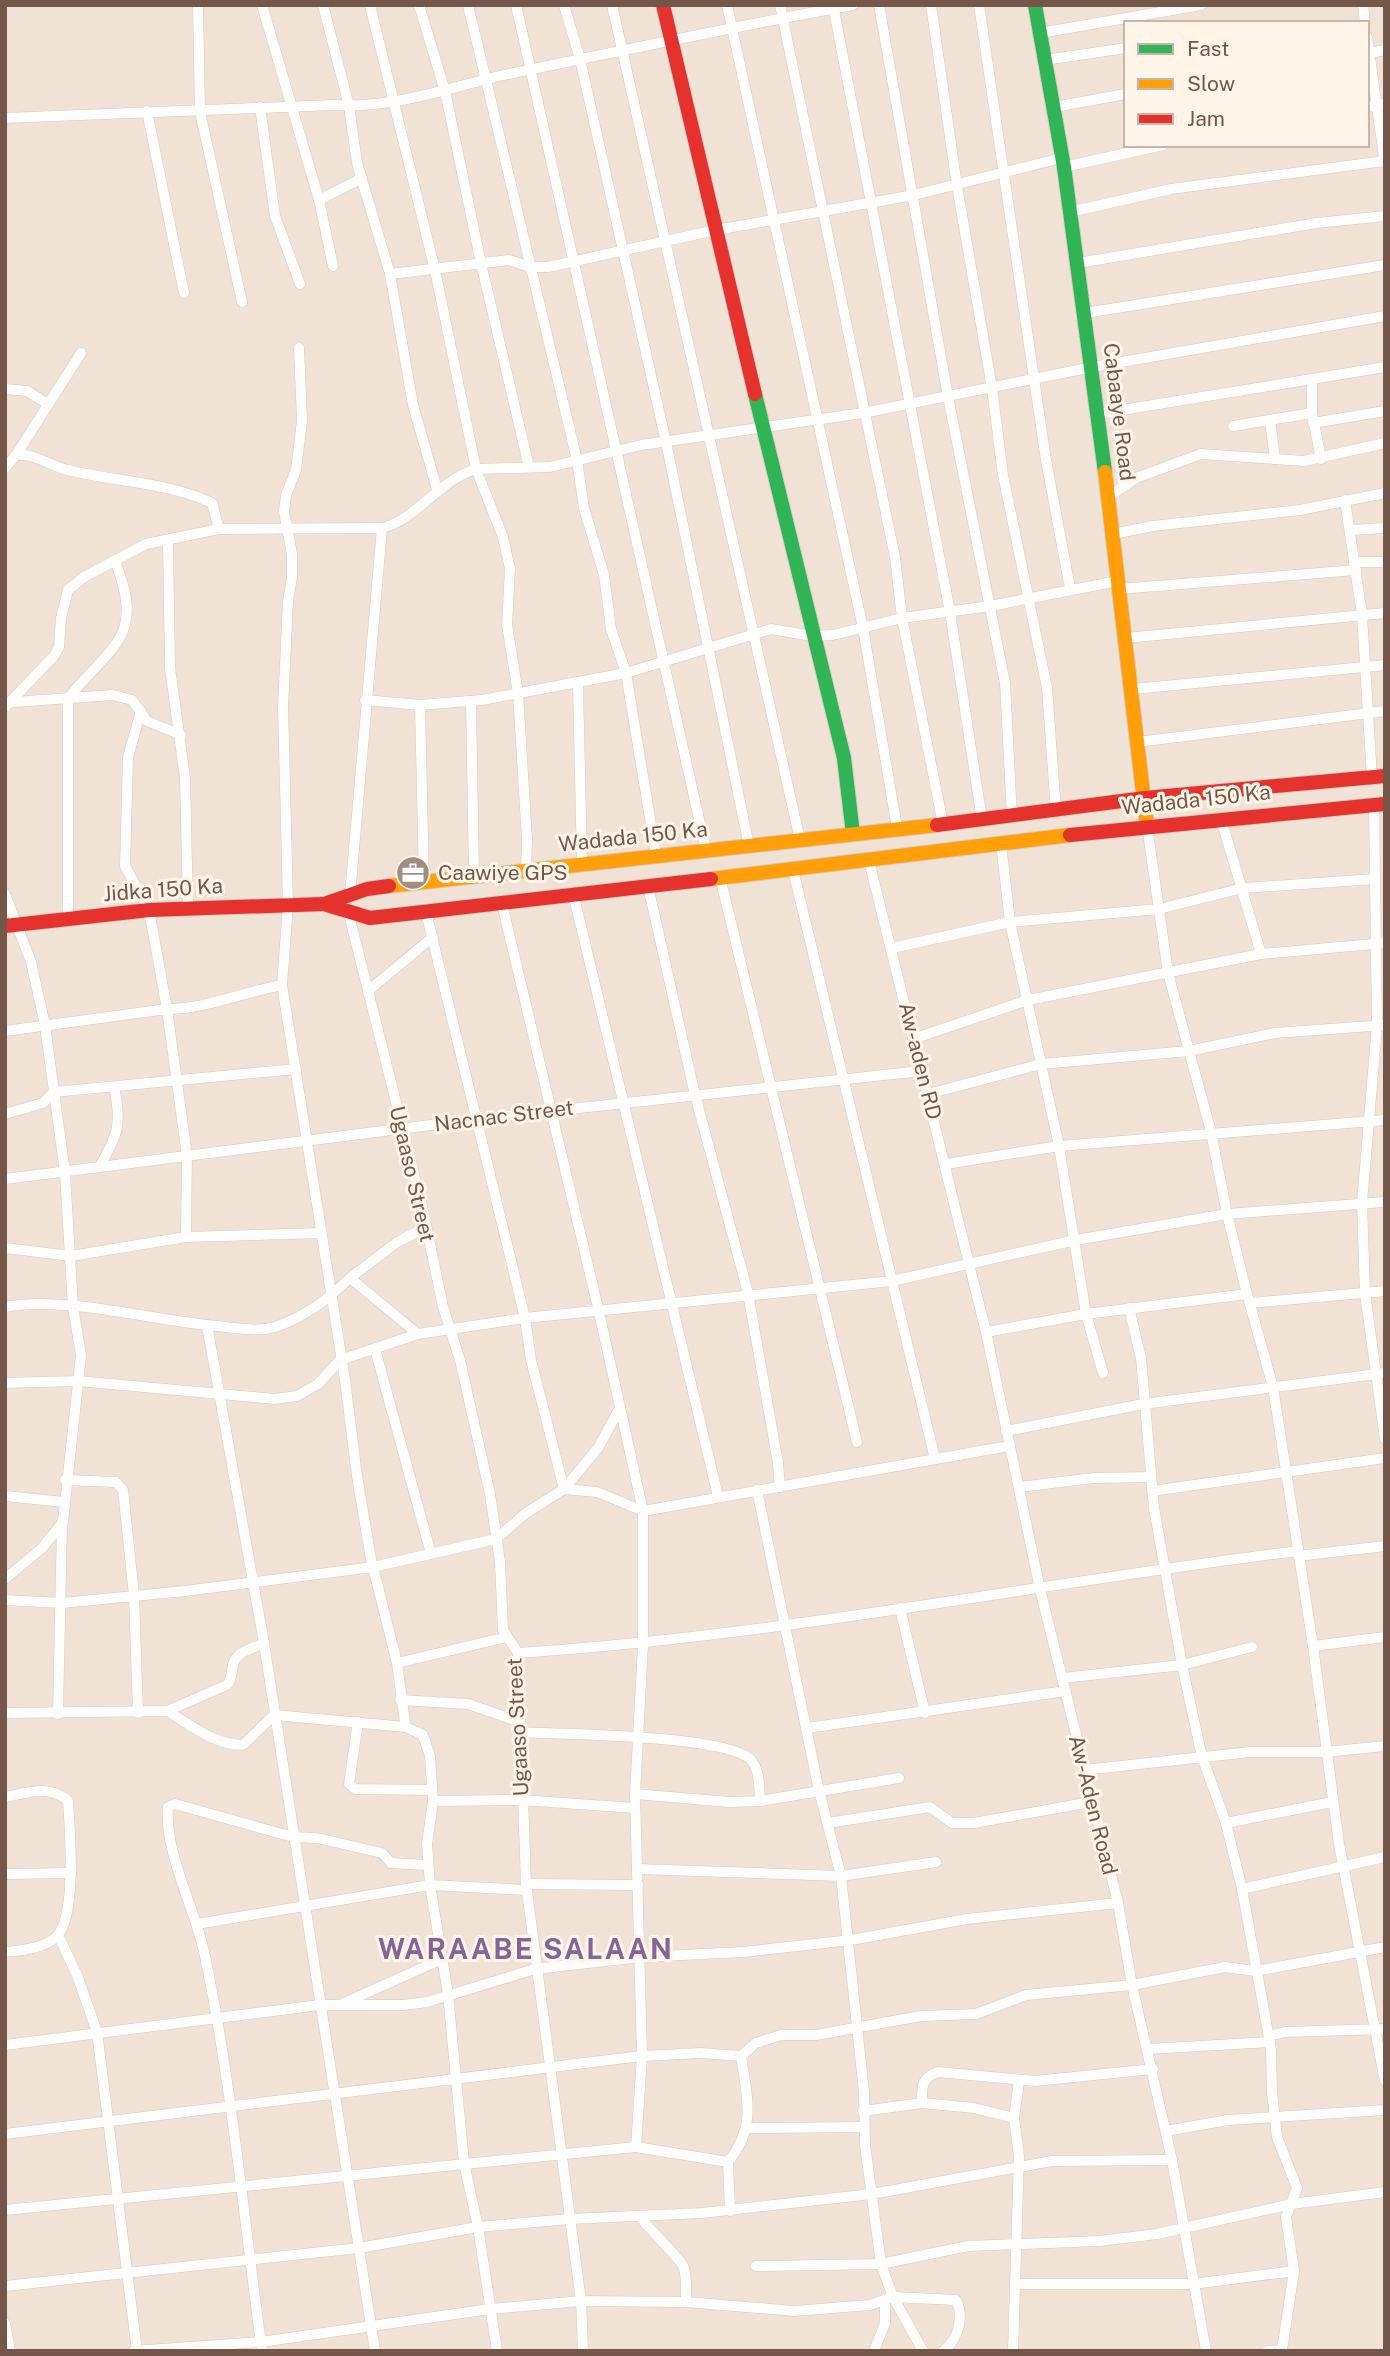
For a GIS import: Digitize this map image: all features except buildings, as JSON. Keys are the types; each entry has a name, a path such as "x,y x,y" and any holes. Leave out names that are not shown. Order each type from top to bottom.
{"street":[{"path":"198,5 200,112 242,302"},
{"path":"262,5 319,200 333,266"},
{"path":"323,5 349,106 362,178 390,274 413,405 437,489"},
{"path":"370,5 396,102 435,270 476,469 503,537 510,569 507,625 518,693 527,839 526,870"},
{"path":"419,5 445,90 481,263 529,467"},
{"path":"468,5 578,460 584,508 604,575 611,629 626,673 656,855"},
{"path":"516,5 706,849"},
{"path":"564,5 580,59 666,442 749,846"},
{"path":"612,5 710,435 751,634 800,840"},
{"path":"663,5 812,636 844,758 853,834"},
{"path":"727,5 863,628 897,828"},
{"path":"780,5 863,414 895,557 902,618 943,824"},
{"path":"5,117 147,111 200,112 396,102 670,38 853,5"},
{"path":"879,5 948,397 1005,683 1012,817"},
{"path":"931,5 957,186 992,388 1003,475 1046,688 1056,811"},
{"path":"979,5 1033,379 1070,588"},
{"name":"Cabaaye Road","path":"1035,5 1063,162 1093,367 1133,689 1147,826"},
{"path":"1040,33 1201,5"},
{"path":"833,7 950,612 982,820"},
{"path":"1045,60 1124,48"},
{"path":"1070,212 1171,189 1385,162 1369,48"},
{"path":"1370,53 1385,50"},
{"path":"1054,107 1124,94"},
{"path":"260,107 275,216 300,284"},
{"path":"147,111 184,293"},
{"path":"390,274 509,260 530,267 573,262 716,230 774,222 957,186 1004,171 1151,147"},
{"path":"319,200 362,178"},
{"path":"1078,263 1317,223 1385,216"},
{"path":"1085,313 1385,265"},
{"path":"10,705 59,647 61,618 68,590 146,544 219,529 382,528 394,525 437,489 476,469 550,467 615,451 863,414 1093,367 1385,316"},
{"path":"299,348 302,421 296,470 286,495 286,529 292,577 288,601 283,708 288,905 282,985 373,1567 397,1663 400,1700 407,1727"},
{"path":"5,468 81,353"},
{"path":"1098,414 1385,367"},
{"path":"1312,379 1313,418 1321,459"},
{"path":"5,389 27,391 48,404"},
{"path":"1233,426 1270,420 1385,411"},
{"path":"1270,420 1275,459"},
{"path":"1108,497 1136,478 1201,454 1321,459 1385,443"},
{"path":"16,455 27,454 52,467 76,472 183,489 212,503 219,529"},
{"path":"1113,534 1153,526 1281,513 1385,493"},
{"path":"1345,500 1362,615 1368,712 1378,777"},
{"path":"349,895 382,528"},
{"path":"1350,530 1385,528"},
{"path":"168,541 170,668 181,735 188,908"},
{"path":"68,918 68,698 117,643 126,627 129,607 115,561"},
{"path":"365,700 420,705 471,701 578,684 626,673 706,646 771,629 812,636 863,628 902,618 990,606 1070,588 1385,562"},
{"path":"1126,638 1385,613"},
{"path":"1133,689 1385,665"},
{"path":"578,684 582,864"},
{"path":"10,705 113,695 132,700 147,721 181,735"},
{"path":"471,701 474,877"},
{"path":"420,705 424,882"},
{"path":"141,710 128,757 125,866 149,910 166,1009 187,1156 186,1237"},
{"path":"1138,742 1385,711"},
{"name":"Wadada 150 Ka","path":"324,904 367,889 424,882 1012,817 1144,798 1378,777"},
{"path":"1379,804 1379,865 1375,879 1381,943 1381,1025 1368,1122 1362,1203 1364,1293 1381,1373 1385,1440"},
{"name":"Wadada 150 Ka","path":"324,904 370,918 1147,826 1379,804"},
{"path":"1221,819 1261,954"},
{"path":"1147,826 1168,973 1211,1132 1227,1214 1273,1387 1313,1646 1342,1864 1380,2030 1385,2081"},
{"path":"1001,843 1010,922 1059,1146 1086,1314 1103,1373"},
{"name":"Aw-aden RD","path":"869,861 970,1262"},
{"path":"793,870 935,1459"},
{"path":"720,877 857,1442"},
{"path":"892,948 1010,922 1159,909 1243,888 1375,879"},
{"path":"648,886 695,1095 748,1293 780,1486"},
{"path":"573,893 718,1496"},
{"path":"5,894 11,925 31,961 45,1026 65,1173 73,1307 81,1354 62,1522 58,1714"},
{"name":"Jidka 150 Ka","path":"11,925 149,910 324,904"},
{"path":"502,904 643,1510 643,1645 635,1794 642,2056 636,2147"},
{"name":"Ugaaso Street","path":"348,911 490,1494 501,1576 500,1619 507,1637 518,1653 526,1887 582,2301 583,2351"},
{"path":"426,912 478,1119 525,1318 531,1360 564,1489"},
{"path":"368,991 433,937"},
{"path":"913,1039 1028,1000 1261,954 1381,943"},
{"path":"5,1031 166,1009 191,1009 240,993 282,985"},
{"path":"928,1094 1041,1064 1189,1051 1275,1033 1381,1025"},
{"path":"5,1114 43,1103 54,1092 296,1069"},
{"name":"Nacnac Street","path":"5,1180 478,1119 921,1071"},
{"path":"100,1166 118,1134 119,1109 114,1087"},
{"path":"946,1164 1059,1146 1385,1120"},
{"path":"5,1382 78,1381 275,1399 297,1396 318,1384 340,1360 418,1334 525,1318 892,1280 1076,1240 1227,1214 1385,1202"},
{"path":"5,1307 23,1304 73,1307 207,1325 272,1328 300,1317 330,1297 396,1243 425,1227"},
{"path":"5,1248 71,1256 186,1237 320,1233"},
{"name":"Aw-Aden Road","path":"970,1262 1040,1589 1118,1903 1132,1985 1172,2160 1206,2351"},
{"path":"350,1278 418,1334"},
{"path":"986,1332 1129,1308 1248,1298 1385,1292"},
{"path":"1129,1308 1141,1358 1152,1491 1182,1665 1202,1757 1226,1823 1242,1889 1269,2039 1275,2115 1281,2149 1297,2188 1286,2217 1294,2271 1282,2350 1267,2351"},
{"path":"207,1325 264,1643 375,2351"},
{"path":"375,1349 431,1554"},
{"path":"1006,1431 1143,1404 1381,1373"},
{"path":"5,1600 62,1602 373,1567 496,1539 526,1513 564,1489 598,1448 620,1408"},
{"path":"564,1489 597,1492 643,1510 1009,1446"},
{"path":"1152,1491 1385,1458"},
{"path":"1018,1487 1094,1478 1151,1477"},
{"path":"65,1480 116,1482 124,1490 134,1595 138,1713"},
{"path":"757,1490 819,1791 841,1876 851,1940 864,2127 881,2264 889,2298 923,2351"},
{"path":"5,1496 64,1502"},
{"path":"5,1579 43,1548 62,1522"},
{"path":"518,1653 643,1645 1040,1589 1164,1567 1385,1546"},
{"path":"900,1608 925,1713"},
{"path":"397,1663 507,1637"},
{"path":"1313,1646 1385,1637"},
{"path":"5,1713 167,1711 227,1685 232,1680 237,1655 264,1643"},
{"path":"1063,1678 1182,1665 1252,1647"},
{"path":"807,1728 1066,1691"},
{"path":"400,1700 468,1704 519,1727 636,1737 735,1750 750,1758 757,1769 760,1801"},
{"path":"167,1711 214,1740 231,1745 243,1745 274,1715 407,1727 423,1735 427,1745 433,1795 427,1866 448,1994 464,2163 478,2228 497,2351"},
{"path":"358,1722 349,1784 355,1789 635,1808"},
{"path":"1084,1770 1250,1752 1325,1752 1385,1746"},
{"path":"635,1794 729,1802 760,1801 899,1778"},
{"path":"5,1797 44,1790 58,1792 68,1801 71,1873 64,1921 58,1935 45,1945 5,1952"},
{"path":"828,1823 930,1807 953,1823 974,1823 1091,1802"},
{"path":"1226,1823 1332,1802"},
{"path":"262,2346 216,2016 197,1924 172,1843 168,1807 175,1804 293,1837 317,1838 382,1853 391,1863 427,1866"},
{"path":"1242,1889 1342,1864 1385,1857"},
{"path":"637,1869 841,1876 936,1862"},
{"path":"5,1874 71,1873"},
{"path":"197,1924 430,1885 638,1885"},
{"path":"5,2045 216,2016 320,2005 403,2005 535,1969 641,1957 743,1952 851,1940 967,1919 1118,1903"},
{"path":"58,1935 77,1975 97,2032 136,2351 262,2346 490,2309 582,2301 686,2302 794,2311 870,2305 889,2298 956,2300 960,2308 959,2326 954,2338 943,2351"},
{"path":"5,2134 642,2056 701,2053 741,2056 756,2043 781,2035 816,2035 921,2016 976,2014 1026,1995 1132,1985 1225,1967 1256,1971 1385,1947"},
{"path":"341,2004 442,1958"},
{"path":"1148,2049 1269,2039 1285,2032 1380,2030"},
{"path":"730,2211 729,2162 741,2147 748,2128 741,2056"},
{"path":"922,2103 922,2084 927,2076 938,2072 1019,2081 1153,2069"},
{"path":"1013,2351 1018,2167 1014,2118 1019,2081"},
{"path":"863,2111 922,2103 974,2108 1014,2118"},
{"path":"1166,2131 1275,2115 1385,2110"},
{"path":"748,2128 864,2127"},
{"path":"5,2210 636,2147 729,2162"},
{"path":"5,2286 127,2270 359,2248 478,2228 569,2219 730,2211 872,2194 1052,2161 1172,2160"},
{"path":"756,2266 881,2264 968,2246 1099,2241 1157,2234 1292,2204 1385,2192"},
{"path":"640,2217 656,2238 680,2259 684,2270 686,2302"},
{"path":"1015,2284 1193,2284 1294,2271"},
{"path":"874,2351 885,2323 889,2298"},
{"path":"5,2323 10,2351"}],"shaded area":[{"path":"5,5 1385,5 1385,2351 5,2351"}],"traffic: fast":[{"path":"1035,5 1064,167 1105,472"},
{"path":"755,394 844,758 853,834"}],"traffic: slow":[{"path":"1105,472 1147,826"},
{"path":"389,886 937,825"},
{"path":"711,879 1070,835"}],"traffic: jam":[{"path":"663,5 755,394"},
{"path":"937,825 1145,798 1385,776"},
{"path":"1070,835 1385,804"},
{"path":"324,904 370,918 711,879"},
{"path":"5,926 149,910 324,904 367,889 389,886"}],"place":[{"name":"Caawiye GPS","path":"413,873"}],"district":[{"name":"WARAABE SALAAN","path":"526,1949"}]}
